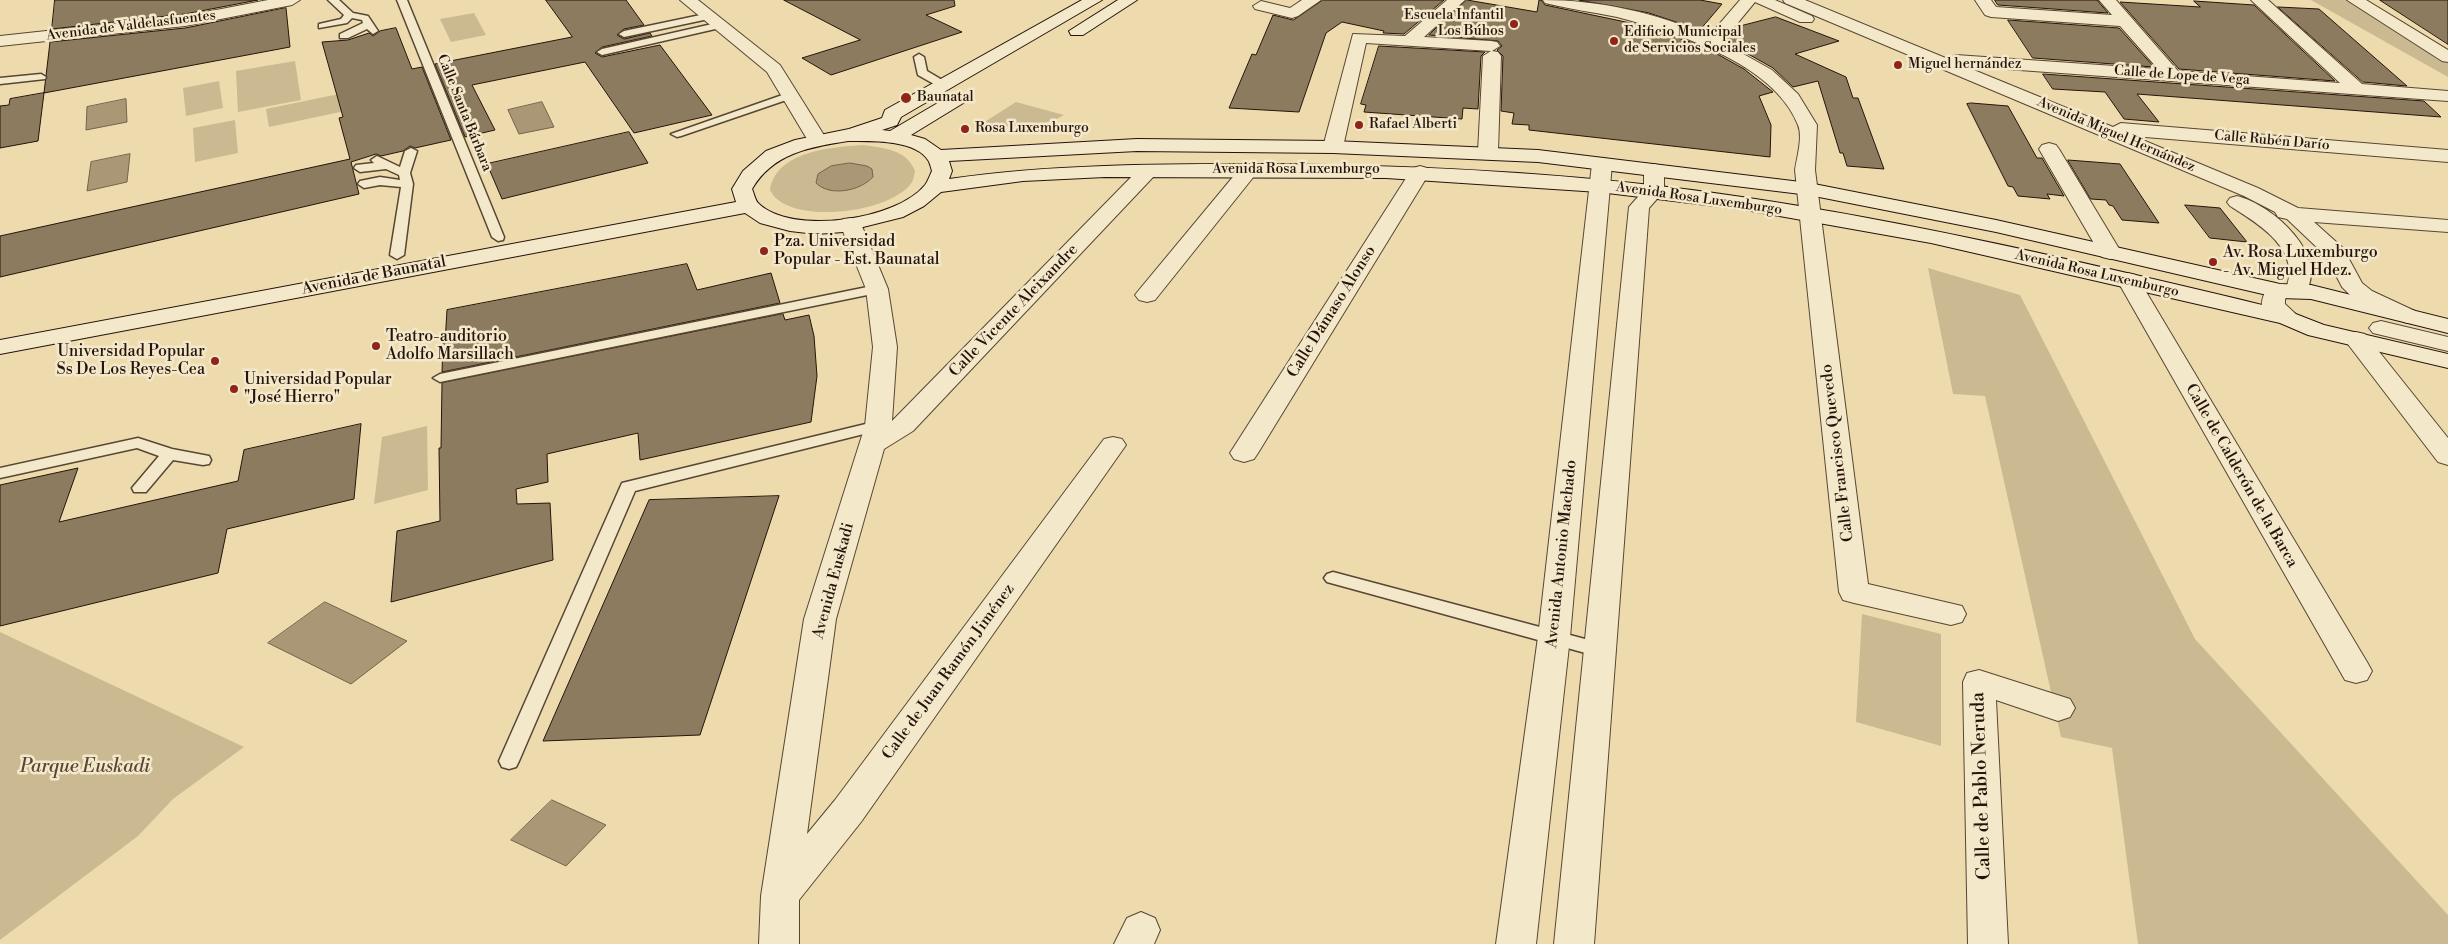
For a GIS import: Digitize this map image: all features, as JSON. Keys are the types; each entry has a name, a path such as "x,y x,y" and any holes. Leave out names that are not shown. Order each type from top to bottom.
{"street":[{"name":"Avenida de Valdelasfuentes","path":"4,42 185,21 292,0"},
{"path":"688,0 774,68 817,140"},
{"path":"848,135 894,137 920,144 936,156 942,171 935,187 916,203 887,216 851,224 818,227 788,224 764,217 746,198 749,174 765,160 789,148 817,140 848,135 890,121 892,114 945,86 1094,0"},
{"path":"1062,39 1129,0"},
{"path":"1261,6 1292,13 1313,0"},
{"path":"1410,40 1457,0"},
{"path":"1551,0 1602,4 1657,23 1712,43 1765,75 1796,102 1809,127 1805,170 1810,202"},
{"path":"1712,43 1749,0"},
{"name":"Avenida Miguel Hernández","path":"1762,0 2095,127 2250,192 2292,213 2334,253 2353,287 2364,296 2408,317"},
{"name":"Avenida Miguel Hernández","path":"1791,0 2228,197 2258,214 2284,237 2299,257 2302,275 2288,291 2273,297 2274,306 2288,318"},
{"path":"1983,0 1991,12 2124,21"},
{"path":"2107,0 2173,76"},
{"path":"2259,0 2357,89"},
{"path":"2355,0 2448,57"},
{"path":"1333,147 1359,38 1410,40 1491,51 1488,152"},
{"name":"Calle de Lope de Vega","path":"1925,62 2357,89 2444,89"},
{"path":"894,137 972,91"},
{"name":"Calle Rubén Darío","path":"2095,127 2448,156"},
{"name":"Avenida Rosa Luxemburgo","path":"936,156 1137,145 1333,147 1488,152 1600,175"},
{"path":"2049,149 2110,252"},
{"name":"Avenida Rosa Luxemburgo","path":"935,187 1023,175 1148,171 1352,169 1600,175 1654,180 1996,226 2288,291 2311,292 2448,326"},
{"path":"1147,295 1249,170"},
{"name":"Calle Vicente Aleixandre","path":"876,435 904,425 1148,171"},
{"name":"Calle Dámaso Alonso","path":"1244,452 1420,172"},
{"name":"Avenida Antonio Machado","path":"1516,944 1554,637 1600,175"},
{"path":"1574,944 1639,207 1654,180"},
{"name":"Avenida de Baunatal","path":"0,327 498,237 746,198"},
{"name":"Avenida de Baunatal","path":"0,347 746,198"},
{"name":"Avenida Rosa Luxemburgo","path":"1810,202 1948,240 2288,318 2316,330 2370,336 2448,361"},
{"name":"Calle Francisco Quevedo","path":"1810,202 1854,592 1951,614"},
{"path":"2258,214 2292,213 2448,226"},
{"path":"1596,223 1638,225"},
{"name":"Avenida Euskadi","path":"773,942 820,619 876,435 885,347 877,290 851,224"},
{"name":"Calle de Calderón de la Barca","path":"2128,280 2356,671"},
{"path":"2360,305 2377,319 2370,336"},
{"path":"2370,336 2448,344"},
{"path":"2370,336 2448,456"},
{"name":"Calle de Juan Ramón Jiménez","path":"780,896 848,811 1113,445"},
{"name":"Calle de Pablo Neruda","path":"1988,944 1978,682 2058,708"}],"lane":[{"path":"333,0 347,18"},
{"name":"Calle Santa Bárbara","path":"402,0 498,237"},
{"path":"344,36 372,27 365,18 347,18"},
{"path":"323,30 339,29 347,18"},
{"path":"624,34 716,21"},
{"path":"602,52 716,21"},
{"path":"919,57 922,73 945,86"},
{"path":"0,82 41,82"},
{"path":"0,82 20,93 41,82"},
{"path":"677,134 791,95"},
{"path":"397,256 411,151"},
{"path":"377,160 389,165 406,178"},
{"path":"360,168 389,165"},
{"path":"364,184 406,178"},
{"path":"440,378 877,290"},
{"path":"509,761 628,487 876,435"},
{"path":"0,473 138,443 170,454 202,460"},
{"path":"140,488 170,454"},
{"path":"1332,578 1600,650"}],"green space":[{"path":"2311,0 2352,0 2448,61 2448,77"},
{"path":"474,13 486,35 451,42 440,19"},
{"path":"295,61 301,100 238,112 236,71"},
{"path":"219,81 223,108 186,116 183,88"},
{"path":"378,86 383,103 269,127 266,109"},
{"path":"1016,102 1064,115 1045,123 1025,126 1003,126 983,123"},
{"path":"235,120 238,153 195,162 193,128"},
{"path":"863,145 894,151 906,158 915,171 912,182 902,192 887,201 847,211 806,211 789,206 776,198 770,190 774,177 794,159 836,147","holes":["859,164 872,169 873,177 861,185 836,190 821,187 816,183"]},
{"path":"1928,268 2020,295 2195,639 2448,915 2448,944 2138,944 2112,748 2061,737 1985,396 1953,394"},
{"path":"427,426 428,490 374,504 382,437"},
{"path":"1862,614 1941,634 1941,746 1856,722"},
{"name":"Parque Euskadi","path":"0,632 244,747 173,799 138,836 0,940"}],"shaded area":[{"path":"126,99 127,122 86,130 87,107"},
{"path":"542,102 554,127 519,134 508,110"},
{"path":"130,154 127,182 87,191 91,162"},
{"path":"850,163 867,166 872,169 873,177 861,186 837,191 829,190 816,183 818,174 831,166"},
{"path":"325,602 407,641 351,684 268,643"},
{"path":"552,800 606,825 566,866 511,840"}],"building":[{"path":"55,0 258,0 185,14 52,29"},
{"path":"546,0 626,0 644,25 624,29 617,35 624,39 650,33 652,36 602,47 595,53 602,57 660,45 712,115 634,133 585,62 472,85 495,130 465,137 435,64 572,37"},
{"path":"784,0 954,0 955,6 926,15 962,32 831,75 802,58 860,40"},
{"path":"1323,0 1444,0 1404,34 1383,33 1384,31 1342,22 1326,33 1299,112 1229,108 1252,54 1256,55 1273,15 1293,20"},
{"path":"1467,0 1537,12 1539,0 1541,0 1545,5 1640,25 1693,43 1719,55 1744,69 1773,92 1759,96 1771,125 1770,157 1529,130 1529,125 1512,124 1514,113 1501,111 1503,56 1497,50 1502,46 1498,41 1429,35"},
{"path":"1579,0 1700,0 1722,4 1700,30 1649,13"},
{"path":"1995,0 2097,0 2108,13 1998,5"},
{"path":"2380,0 2448,0 2448,44"},
{"path":"2194,1 2254,5 2335,81 2179,69 2120,2 2200,7"},
{"path":"2278,7 2319,9 2407,86 2363,82"},
{"path":"286,8 290,47 44,93 50,42 185,28"},
{"path":"1776,17 1839,41 1795,54 1846,77 1853,98 1858,98 1884,169 1847,166 1843,153 1840,153 1818,81 1793,87 1773,68 1725,41 1737,27"},
{"path":"2008,20 2119,28 2154,67 2033,58"},
{"path":"396,28 412,69 422,67 451,140 415,148 410,146 403,151 381,156 376,154 351,162 359,194 0,277 0,236 350,159 339,118 343,117 322,42 348,40 369,33 373,36 380,31"},
{"path":"1379,46 1485,52 1481,56 1478,109 1463,108 1462,119 1364,112 1366,105 1361,104"},
{"path":"2043,74 2424,101 2441,117 2137,94 2159,122 2124,119 2105,92 2053,89"},
{"path":"44,93 38,141 0,148 0,106 9,105 10,99"},
{"path":"1967,104 2008,106 2037,158 2042,158 2064,196 2047,194 2050,199 2018,196 2013,187 2008,186"},
{"path":"629,132 648,163 502,199 487,164"},
{"path":"2068,160 2120,164 2159,223 2122,220 2113,206 2109,205 2106,200 2091,199"},
{"path":"2185,205 2220,208 2247,242 2210,238"},
{"path":"687,264 697,290 771,273 780,303 442,372 447,310"},
{"path":"783,314 785,320 809,315 814,336 817,376 811,422 640,460 638,433 547,454 548,482 516,489 517,504 550,503 553,560 391,602 397,531 440,521 439,448 441,448 442,383"},
{"path":"361,424 354,499 227,529 218,573 0,626 0,485 78,468 59,522 238,481 244,450"},
{"path":"779,496 700,735 543,741 649,500"}],"place":[{"name":"Escuela Infantil Los Búhos","path":"1514,24"},
{"name":"Edificio Municipal de Servicios Sociales","path":"1614,41"},
{"name":"Miguel hernández","path":"1898,65"},
{"name":"Baunatal","path":"906,98"},
{"name":"Rafael Alberti","path":"1359,125"},
{"name":"Rosa Luxemburgo","path":"965,129"},
{"name":"Pza. Universidad Popular - Est. Baunatal","path":"764,251"},
{"name":"Av. Rosa Luxemburgo - Av. Miguel Hdez.","path":"2213,262"},
{"name":"Teatro-auditorio Adolfo Marsillach","path":"376,346"},
{"name":"Universidad Popular Ss De Los Reyes-Cea","path":"215,361"},
{"name":"Universidad Popular \"José Hierro\"","path":"234,389"}]}
